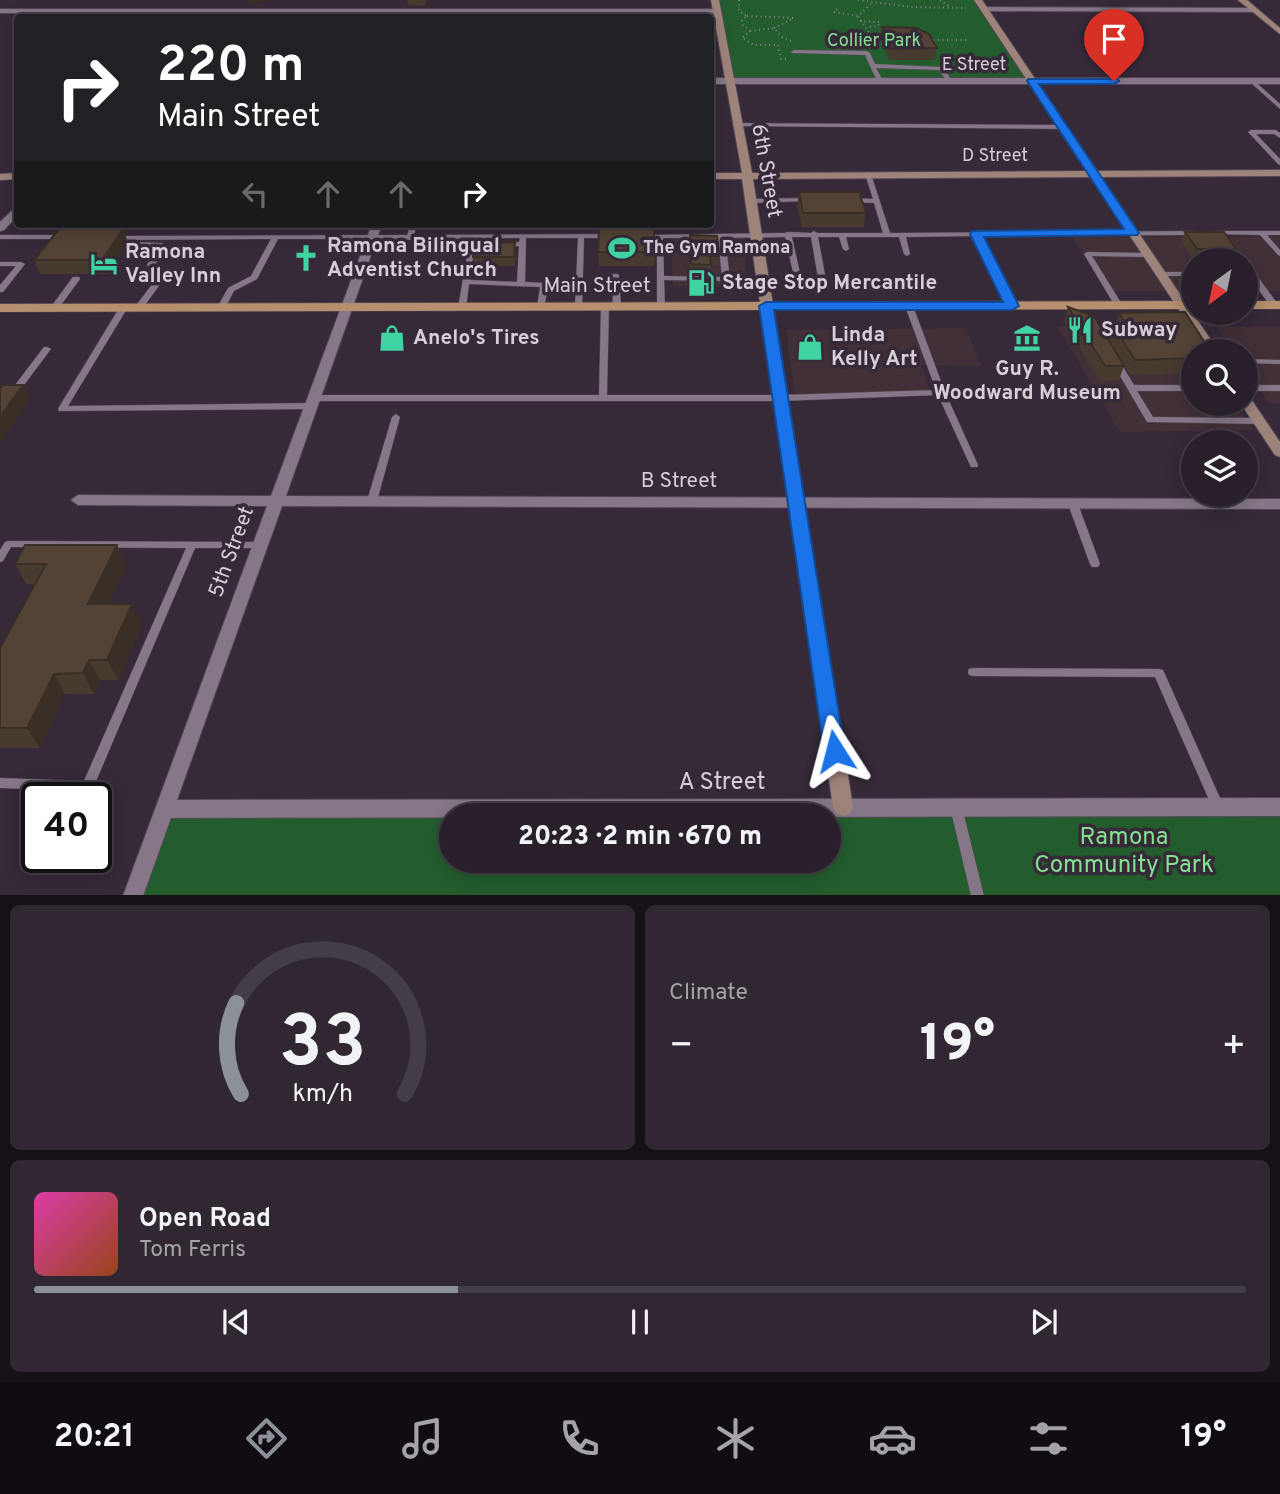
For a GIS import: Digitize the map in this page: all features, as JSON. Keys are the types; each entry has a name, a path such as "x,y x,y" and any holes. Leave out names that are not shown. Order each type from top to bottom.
{"main road":[{"name":"Main Street","path":"0,308 1012,306 1085,312 1119,306 1181,305"},
{"path":"1258,305 1277,305"}],"street":[{"path":"450,14 455,0"},
{"path":"1241,0 1280,32"},
{"path":"981,5 1253,9"},
{"path":"981,5 1147,255 1181,298"},
{"path":"0,11 450,14 716,6"},
{"name":"6th Street","path":"716,6 747,176 843,807"},
{"name":"E Street","path":"714,81 1280,81"},
{"name":"D Street","path":"714,176 1280,173"},
{"path":"0,228 14,212"},
{"name":"5th Street","path":"133,895 376,228"},
{"path":"1256,416 1280,452"},
{"name":"B Street","path":"78,500 1280,504"},
{"name":"A Street","path":"164,809 1280,807"}],"lane":[{"path":"794,52 867,52 880,81"},
{"path":"874,66 941,68 949,81"},
{"path":"1252,80 1280,107"},
{"path":"736,125 1062,127"},
{"path":"1280,136 1276,132 1251,132 1280,163"},
{"path":"868,174 887,234"},
{"path":"750,201 823,200"},
{"path":"835,200 877,201"},
{"path":"409,238 413,228"},
{"path":"788,234 799,279 822,279 814,233"},
{"path":"634,236 1198,233"},
{"path":"1209,233 1280,233"},
{"path":"1221,233 1232,248"},
{"path":"1262,233 1280,254"},
{"path":"842,234 846,248"},
{"path":"902,234 907,254"},
{"path":"976,234 1012,306"},
{"path":"462,307 471,245 581,236 621,236"},
{"path":"579,307 581,236"},
{"path":"660,236 662,307"},
{"path":"661,278 726,279 722,236"},
{"path":"0,237 77,237"},
{"path":"103,237 373,237 523,241"},
{"path":"220,308 230,290 254,277 275,238"},
{"path":"521,282 523,241"},
{"path":"136,244 162,245 151,265 160,279 131,307 62,409 311,402 780,398 941,392"},
{"path":"1119,306 1087,254 1147,255"},
{"path":"0,264 21,264 0,290"},
{"path":"1160,274 1181,274"},
{"path":"603,398 615,276"},
{"path":"55,307 76,279"},
{"path":"467,282 521,282 544,285 541,307"},
{"path":"1258,283 1277,305"},
{"path":"909,306 941,392 974,465"},
{"path":"0,389 18,387 47,349"},
{"path":"1110,353 1150,420 1259,421"},
{"path":"1258,361 1280,362"},
{"path":"1131,388 1181,388"},
{"path":"1258,388 1280,388"},
{"path":"372,501 396,417"},
{"path":"1073,503 1095,564"},
{"path":"0,558 4,543 259,545"},
{"path":"0,783 88,786 192,545"},
{"path":"973,671 1159,673 1219,807"},
{"path":"956,807 978,895"}],"path":[{"path":"739,0 739,11 747,16 796,18 774,28 750,31 741,38 745,43 778,45 781,59 788,59"},
{"path":"858,0 911,7 966,8"},
{"path":"940,0 949,6"},
{"path":"858,16 873,2"},
{"path":"835,10 858,16"},
{"path":"747,16 742,20 743,25 750,31"},
{"path":"858,16 876,43 869,43"},
{"path":"860,21 880,22 878,26 867,27"},
{"path":"774,28 782,37 796,43"},
{"path":"872,34 881,36 874,39"},
{"path":"928,45 924,39 966,40"}],"shaded area":[{"path":"1073,237 1280,237 1280,291 1258,291 1258,248 1181,248 1181,291 1105,291"},
{"path":"671,238 744,238 746,281 742,286 735,287 673,286"},
{"path":"1123,325 1181,347 1181,416 1244,416 1253,430 1120,432 1057,326"},
{"path":"1219,326 1280,327 1280,404 1269,403 1258,387 1258,339 1226,339"},
{"path":"965,328 982,366 921,365 930,391 795,394 786,330"}],"green space":[{"name":"Collier Park","path":"716,0 978,0 1031,81 729,81"},
{"name":"Ramona Community Park","path":"1280,807 1280,895 134,895 165,809 439,809 439,873 841,873 841,808"}],"building":[{"path":"882,27 916,28 929,34 937,48 892,49"},
{"path":"799,192 859,192 866,213 803,213"},
{"path":"599,228 654,228 655,252 598,252"},
{"path":"59,229 123,229 102,260 34,260"},
{"path":"1185,232 1224,232 1235,248 1196,248"},
{"path":"690,235 717,236 719,256 710,256 711,265 691,264"},
{"path":"515,242 514,257 473,257 475,244"},
{"path":"691,278 711,279 711,282 691,282"},
{"path":"1068,307 1094,316 1124,366 1105,366"},
{"path":"1181,312 1181,326 1194,326 1203,339 1181,339 1181,358 1135,360 1112,323 1129,329 1119,313"},
{"path":"3,385 23,385 0,417 0,388"},
{"path":"25,545 117,545 88,604 132,604 107,660 89,660 83,673 54,674 27,728 0,728 0,648 46,564 15,564"}],"place":[{"name":"The Gym Ramona","path":"622,248"},
{"name":"Ramona Bilingual Adventist Church","path":"306,258"},
{"name":"Ramona Valley Inn","path":"104,264"},
{"name":"Stage Stop Mercantile","path":"701,283"},
{"name":"Subway","path":"1080,330"},
{"name":"Anelo's Tires","path":"392,338"},
{"name":"Guy R. Woodward Museum","path":"1027,338"},
{"name":"Linda Kelly Art","path":"810,347"}],"route":[{"path":"835,751 766,306 1012,306 976,234 1133,233 1032,81 1114,81"}]}
